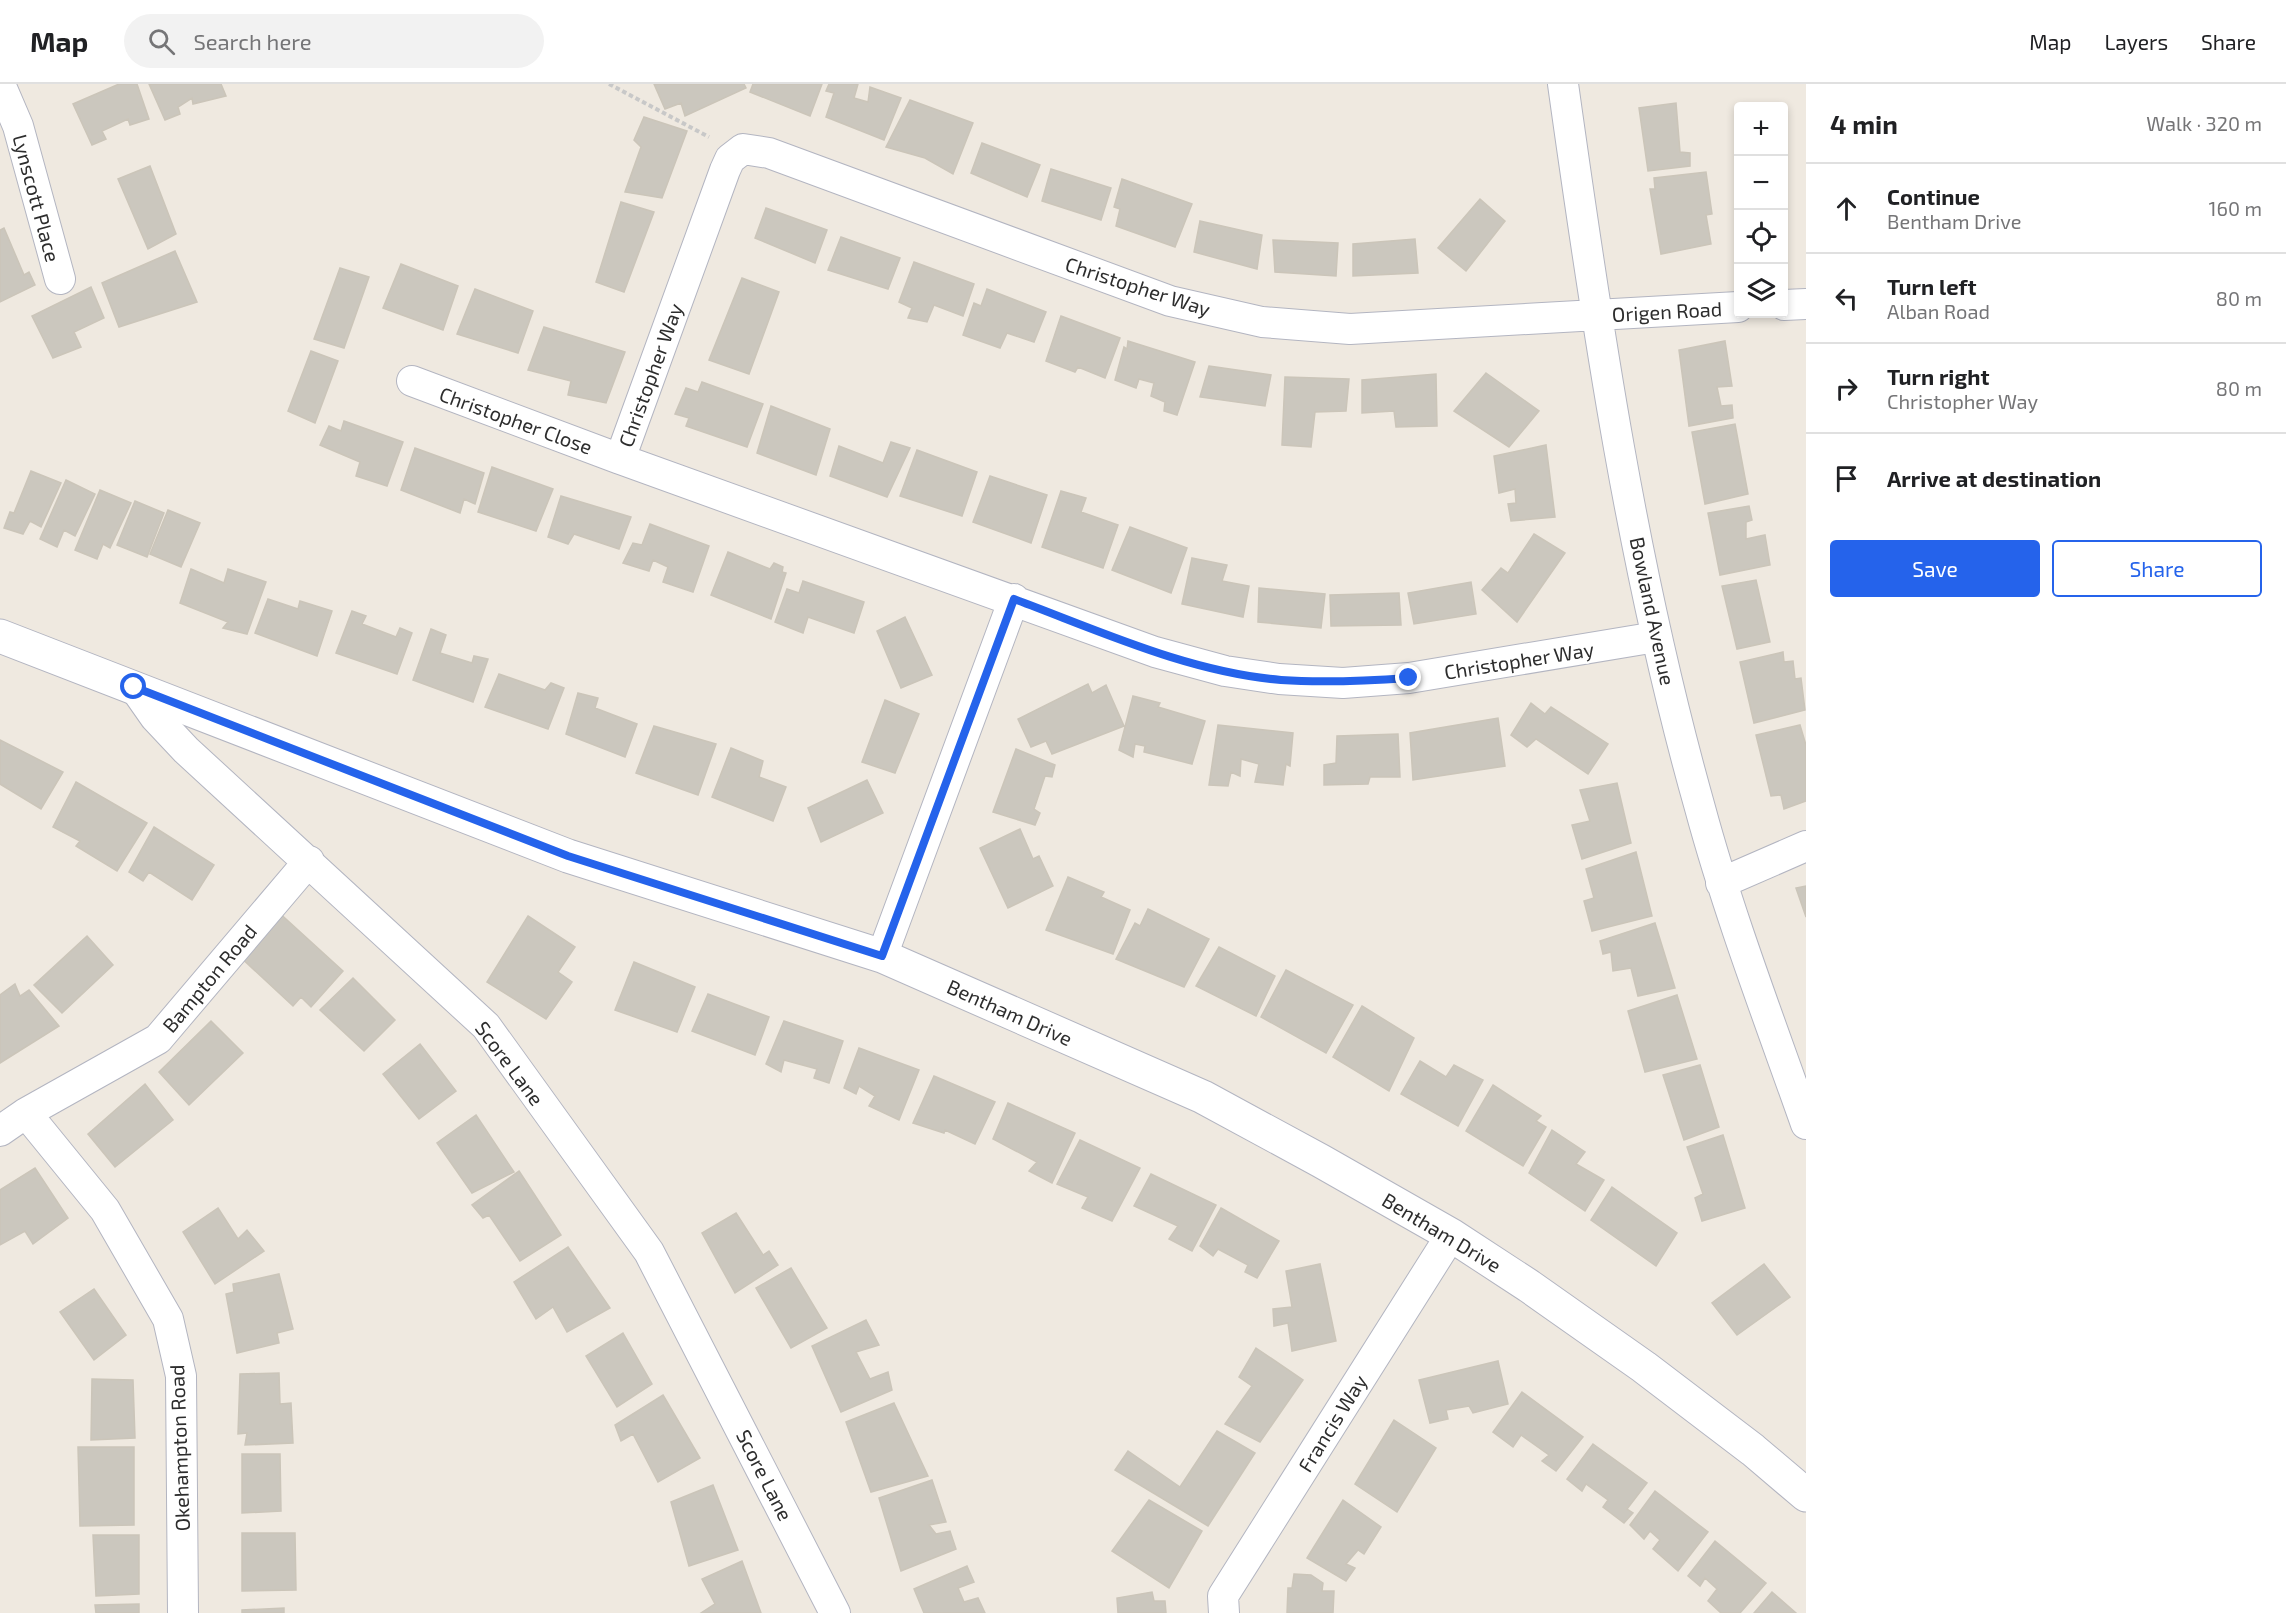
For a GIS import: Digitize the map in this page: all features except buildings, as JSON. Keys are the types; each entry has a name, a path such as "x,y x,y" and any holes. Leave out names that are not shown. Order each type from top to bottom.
{"street":[{"name":"Lynscott Place","path":"0,84 18,126 60,279"},
{"name":"Bowland Avenue","path":"1563,84 1595,315 1656,637 1721,883 1806,1124"},
{"name":"Christopher Way","path":"1595,315 1350,329 1262,322 1170,301 769,153 752,149 736,152 724,170 620,459 1014,599 1155,652 1225,671 1279,680 1343,682 1409,678 1656,637"},
{"path":"1788,305 1806,304"},
{"name":"Origen Road","path":"1595,315 1734,307"},
{"name":"Christopher Close","path":"412,381 620,459"},
{"path":"882,956 1014,599"},
{"path":"0,636 63,662 134,687"},
{"name":"Bentham Drive","path":"134,687 568,856 882,956 1203,1098 1321,1161 1451,1235 1529,1286 1644,1367 1753,1450 1806,1495"},
{"name":"Score Lane","path":"134,687 155,717 186,750 486,1026 649,1252 835,1613"},
{"path":"1721,883 1806,846"},
{"name":"Bampton Road","path":"0,1131 26,1113 158,1039 309,861"},
{"name":"Okehampton Road","path":"26,1113 105,1210 168,1319 181,1376 183,1613"},
{"name":"Francis Way","path":"1224,1613 1222,1596 1451,1235"}],"path":[{"path":"609,84 736,152"}],"route":[{"path":"134,687 568,856 882,956 1014,599 1155,652 1225,671 1279,680 1343,682 1409,678"}]}
